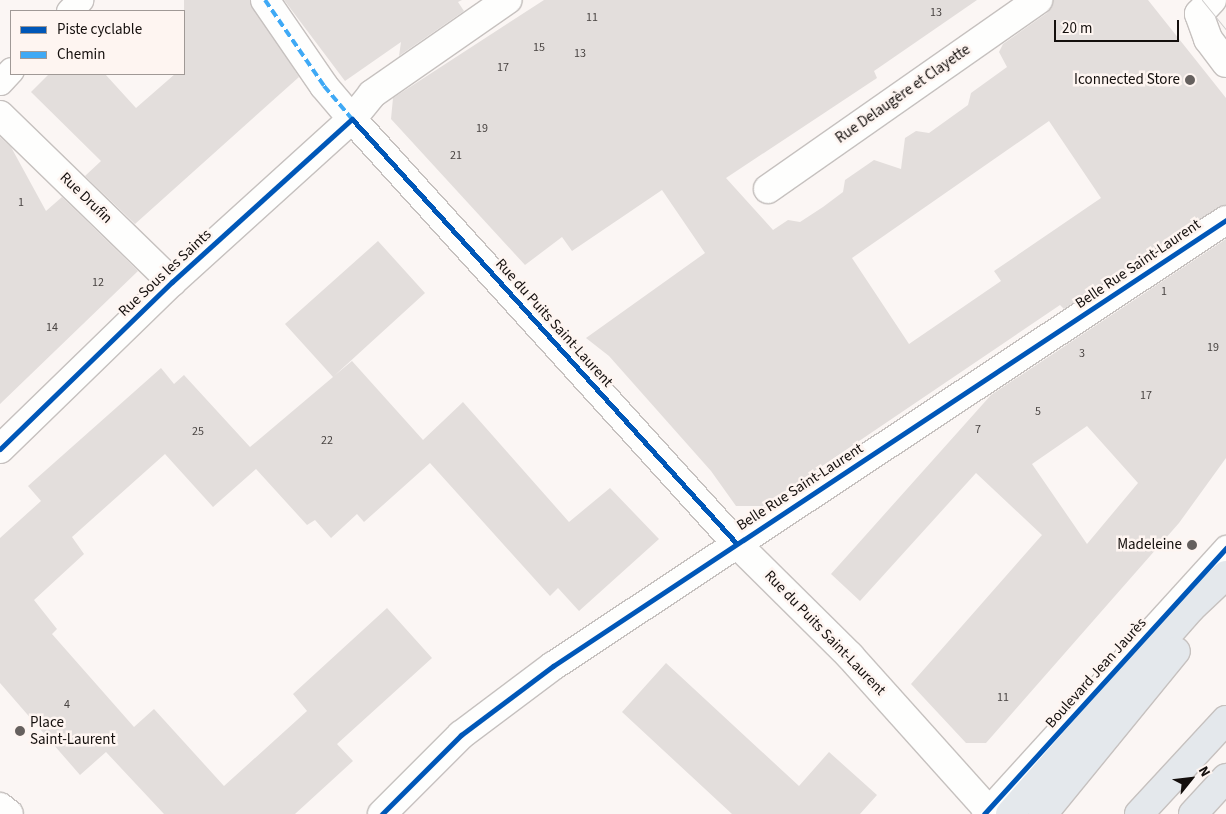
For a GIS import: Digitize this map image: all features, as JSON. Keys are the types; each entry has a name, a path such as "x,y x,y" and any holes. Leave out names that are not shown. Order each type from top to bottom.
{"main road":[{"name":"Boulevard Jean Jaurès","path":"994,813 1191,608 1226,575"},
{"path":"1043,814 1226,586"},
{"path":"1139,814 1226,720"},
{"path":"1193,814 1226,778"},
{"path":"1216,814 1226,798"}],"street":[{"name":"Rue du Puits Saint-Laurent","path":"265,0 324,86 352,119 737,544 850,656 994,813"},
{"name":"Rue Sous les Saints","path":"0,449 172,282 352,119 372,94 507,0"},
{"name":"Rue Delaugère et Clayette","path":"768,189 1038,0"},
{"path":"1212,0 1199,14 1208,39 1226,63"},
{"name":"Rue Drufin","path":"0,115 172,282"},
{"name":"Belle Rue Saint-Laurent","path":"382,814 461,735 553,666 1226,220"},
{"path":"0,807 9,814"}],"lane":[{"path":"70,10 80,0"},
{"path":"0,82 10,71"},
{"name":"Boulevard Jean Jaurès","path":"994,813 1226,548"}],"building":[{"path":"184,0 250,0 299,77 135,224 85,176 101,161 31,92 48,75 106,75 136,108 174,75 185,75"},
{"path":"284,0 462,0 458,2 464,11 399,56 401,42 345,81"},
{"path":"544,0 977,0 874,71 877,78 726,178 773,230 788,220 800,222 823,207 843,192 845,180 874,160 901,169 905,138 916,131 929,133 968,105 971,93 1007,67 999,52 1003,44 1047,13 1053,0 1148,0 1226,98 1226,205 1064,309 1060,305 763,506 736,506 711,471 609,356 586,338 705,253 662,190 572,251 562,237 525,265 391,119 393,98","holes":["1049,121 1101,198 994,271 1001,281 909,344 852,258"]},
{"path":"0,137 11,147 46,211 62,197 138,271 0,404"},
{"path":"1226,239 1226,458 1179,523 986,743 966,743 911,684 1042,535 976,473 860,601 831,574 991,395","holes":["1087,426 1138,483 1087,544 1032,464"]},
{"path":"378,241 425,293 334,376 352,361 423,440 463,402 569,522 610,488 659,539 579,611 558,588 550,596 430,463 364,522 357,514 331,538 315,520 307,525 256,469 213,507 165,454 72,537 84,554 34,600 57,629 52,634 134,727 154,709 224,786 307,711 293,694 387,608 432,658 337,744 353,761 295,814 164,814 106,752 80,775 0,683 0,538 41,501 28,486 161,368 174,384 184,375 250,447 333,377 285,324"},
{"path":"666,663 799,786 829,752 877,795 860,814 732,814 622,712"}],"tram line":[{"path":"1202,0 1226,30"}],"marked path":[{"path":"265,0 324,86 352,119"}],"cycle path":[{"path":"0,449 172,282 352,119 737,544"},
{"path":"382,814 461,735 553,666 1226,220"},
{"path":"984,814 1226,548"}],"place":[{"name":"Iconnected Store","path":"1190,80"},
{"name":"Madeleine","path":"1192,545"},
{"name":"Place Saint-Laurent","path":"20,731"}]}
